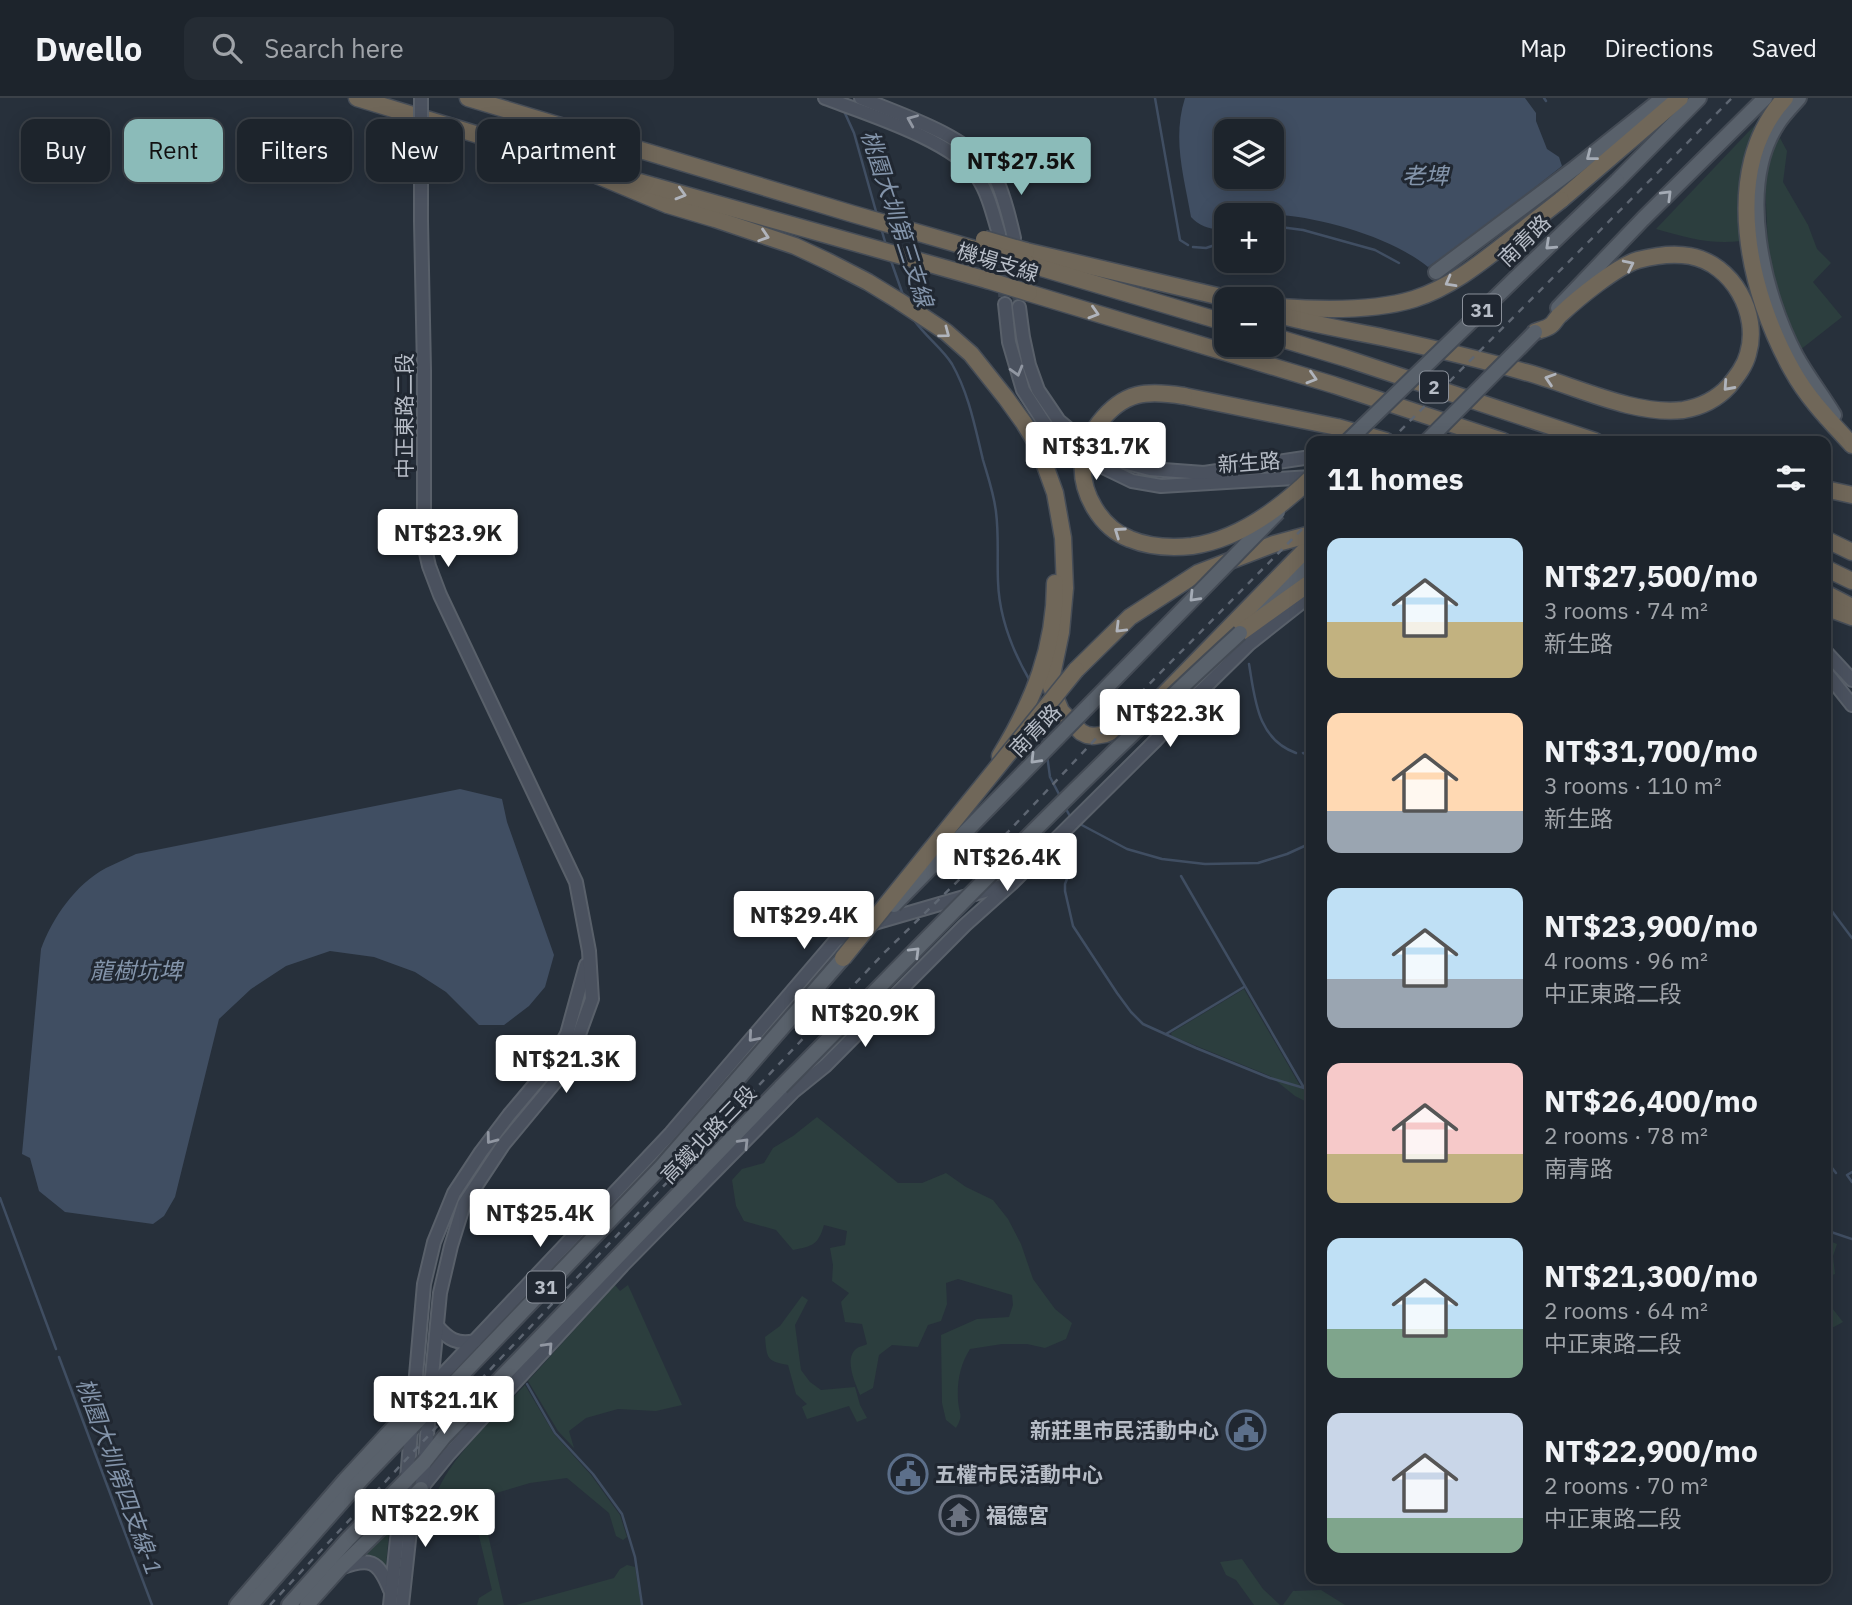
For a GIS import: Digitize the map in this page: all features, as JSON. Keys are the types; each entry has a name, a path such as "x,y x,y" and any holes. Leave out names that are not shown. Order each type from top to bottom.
{"highway":[{"name":"機場支線","path":"357,98 477,134"},
{"name":"機場支線","path":"468,98 852,212 989,242 1027,258 1214,319"},
{"path":"1284,307 1330,309 1383,305 1414,299 1455,280 1561,200 1680,98"},
{"path":"1785,98 1766,122 1749,179 1746,203 1753,269 1770,325 1792,371 1818,409 1852,445"},
{"path":"614,182 668,205 795,246 868,282 946,332 971,354 1006,398 1038,446 1055,493 1063,538 1065,608 1051,687 1061,711 1081,732 1094,736 1106,734 1139,720 1306,550"},
{"name":"機場支線","path":"640,182 987,280 1334,385 1488,436"},
{"path":"1284,316 1528,372 1641,409 1684,410 1715,399 1741,370 1751,338 1750,321 1741,293 1710,263 1690,256 1662,256 1636,261 1592,288 1559,315 1551,326 1535,332"},
{"path":"1027,258 1214,296"},
{"name":"2","path":"1284,340 1580,436"},
{"path":"1306,481 1283,502 1225,537 1193,546 1158,546 1127,538 1101,518 1087,491 1082,464 1093,433 1114,407 1132,396 1151,393 1184,396 1337,427 1368,436"},
{"path":"979,791 1027,709 1039,678 1052,622 1055,595 1052,536 1048,510 1024,424"},
{"path":"1831,490 1852,495"},
{"path":"1831,542 1852,552"},
{"path":"843,958 1076,670 1130,617 1198,573 1274,544 1306,546"},
{"path":"1831,571 1852,581"},
{"path":"1240,633 1306,586"},
{"path":"1831,596 1852,607"},
{"path":"1831,609 1852,617"}],"main road":[{"name":"中正東路二段","path":"402,1605 410,1531 425,1461 440,1293 450,1246 464,1204 503,1145 569,1062 592,999 589,951 576,882 440,595 424,544 421,98"},
{"path":"825,98 937,143 965,162 978,177 989,202 989,242"},
{"path":"1436,272 1534,200 1663,98"},
{"name":"南青路","path":"1353,436 1699,98"},
{"name":"31","path":"1432,436 1651,210 1765,98"},
{"path":"1799,98 1777,123 1759,172 1756,197 1760,244 1768,283 1796,356 1834,415"},
{"path":"863,99 942,132 990,168 1005,203 1014,238"},
{"path":"1534,200 1543,217"},
{"name":"新生路","path":"1005,304 1009,342 1023,390 1052,435 1070,451 1132,481 1161,486 1306,477"},
{"name":"新生路","path":"1019,307 1029,365 1038,390 1059,421 1087,443 1116,460 1150,469 1204,473 1306,458"},
{"name":"南青路","path":"662,1166 843,958 1306,482"},
{"name":"31","path":"1240,633 1306,551"},
{"path":"807,1080 825,1066 965,925 1012,883 1155,741 1196,696 1250,644 1306,599"},
{"name":"高鐵北路三段","path":"289,1605 348,1539 425,1461 444,1437 781,1087 1082,783 1167,699 1240,633"},
{"path":"1831,657 1852,680"},
{"path":"1831,679 1852,705"},
{"path":"988,905 991,897 985,891 1012,883"},
{"name":"高鐵北路三段","path":"245,1601 345,1480 671,1133 836,940 858,928 985,891"},
{"name":"中正東路二段","path":"390,1598 407,1478 424,1284 434,1242 454,1193 481,1152 547,1070 567,1034 589,951"},
{"path":"807,1080 808,1057"},
{"name":"高鐵北路三段","path":"307,1605 340,1568 421,1489 449,1454 614,1275 807,1080"},
{"name":"高鐵北路三段","path":"245,1601 279,1574 361,1480 662,1166"},
{"path":"437,1326 454,1341 475,1341"},
{"path":"340,1568 365,1562 375,1565 383,1573 390,1598"}],"shaded area":[{"path":"1754,126 1740,182 1741,241 1708,241 1656,229"},
{"path":"1780,138 1787,151 1783,182 1808,225 1817,249 1831,263 1813,282 1842,317 1800,350 1773,282 1768,247 1765,182 1773,146"},
{"path":"1244,989 1302,1089 1306,1090 1306,1102 1270,1076 1172,1036 1171,1033"},
{"path":"817,1117 898,1183 922,1183 946,1173 966,1187 993,1200 1008,1219 1021,1244 1033,1279 1055,1309 1072,1323 1066,1339 1045,1348 1027,1344 1002,1344 970,1349 959,1380 960,1417 956,1428 946,1420 942,1403 941,1335 977,1319 1009,1317 1013,1305 1012,1295 958,1279 946,1283 947,1304 941,1321 928,1325 918,1347 892,1345 879,1355 873,1388 860,1395 851,1359 856,1349 867,1344 862,1324 845,1322 841,1302 849,1293 832,1281 830,1248 845,1245 847,1231 824,1225 814,1244 793,1250 776,1230 744,1221 736,1206 732,1180 742,1169 764,1163 773,1148"},
{"path":"1831,1242 1837,1244 1833,1256 1835,1274 1831,1276"},
{"path":"615,1285 620,1291 628,1285 682,1405 656,1411 618,1409 586,1418 569,1431 574,1448 558,1431 528,1381"},
{"path":"802,1296 808,1300 795,1325 801,1370 810,1382 821,1390 855,1387 867,1418 857,1422 849,1406 807,1419 802,1407 807,1404 796,1394 788,1365 775,1362 769,1357 765,1337 780,1326"},
{"path":"1831,1307 1843,1322 1831,1326"},
{"path":"525,1385 554,1434 591,1475 620,1515 627,1537 623,1540 616,1536 609,1513 567,1478 530,1483 486,1496 480,1499 504,1605 477,1605 479,1598 492,1590 471,1503 449,1513 424,1530 434,1499 449,1470"},
{"path":"389,1531 386,1567 361,1557"},
{"path":"1242,1559 1263,1589 1280,1605 1254,1605 1236,1580 1226,1575 1220,1562"},
{"path":"627,1565 635,1567 641,1605 516,1605 614,1578 620,1569"},
{"path":"1321,1590 1345,1605 1283,1605 1293,1591"}],"water":[{"name":"老埤","path":"1185,98 1525,98 1536,113 1536,121 1547,149 1559,157 1562,166 1485,227 1428,267 1378,239 1338,226 1284,215 1284,203 1214,203 1214,228 1197,223 1191,217 1179,128"},
{"name":"龍樹坑埤","path":"460,789 502,799 507,822 554,955 545,987 529,1006 504,1025 479,1025 446,992 415,972 374,957 330,951 286,966 251,989 219,1019 175,1197 164,1216 153,1224 65,1212 39,1191 30,1158 22,1154 41,949 66,903 84,883 106,868 136,854"}],"waterway":[{"path":"1155,98 1180,240 1188,245"},
{"name":"桃園大圳第三支線","path":"844,111 854,133 877,215"},
{"name":"桃園大圳第三支線","path":"881,228 886,245"},
{"path":"1284,228 1303,230 1375,250 1399,263"},
{"path":"1193,247 1214,245"},
{"name":"桃園大圳第三支線","path":"890,258 903,295"},
{"name":"桃園大圳第三支線","path":"914,320 952,364 967,399 995,505 1001,607 1012,645 1030,681"},
{"path":"1249,664 1256,704 1266,728 1283,747 1296,753"},
{"name":"桃園大圳第三支線","path":"1042,724 1045,741"},
{"name":"桃園大圳第三支線","path":"1047,755 1050,777 1061,798"},
{"name":"桃園大圳第三支線","path":"1065,807 1072,820"},
{"name":"桃園大圳第三支線","path":"1078,823 1127,849 1162,859 1205,864 1258,863 1306,845"},
{"path":"1069,874 1065,891 1073,926 1117,993 1143,1024 1270,1078 1304,1088"},
{"path":"1181,876 1306,1089"},
{"path":"1831,910 1852,938"},
{"path":"1166,1034 1244,987"},
{"path":"1831,1167 1836,1173"},
{"path":"1852,1172 1847,1175 1852,1182"},
{"name":"桃園大圳第四支線-1","path":"0,1198 56,1349"},
{"name":"桃園大圳第三支線","path":"1831,1232 1852,1239"},
{"name":"桃園大圳第四支線-1","path":"59,1357 152,1605"},
{"path":"527,1384 555,1433 593,1474 622,1514 635,1557 642,1605"}],"tunnel":[{"path":"1000,249 1005,304"},
{"path":"1016,255 1019,307"}],"railway":[{"path":"1395,436 1732,98"},
{"path":"270,1605 884,953 1008,832 1104,730 1306,525"}],"place":[{"name":"新莊里市民活動中心","path":"1246,1430"},
{"name":"五權市民活動中心","path":"908,1474"},
{"name":"福德宮","path":"959,1515"}]}
